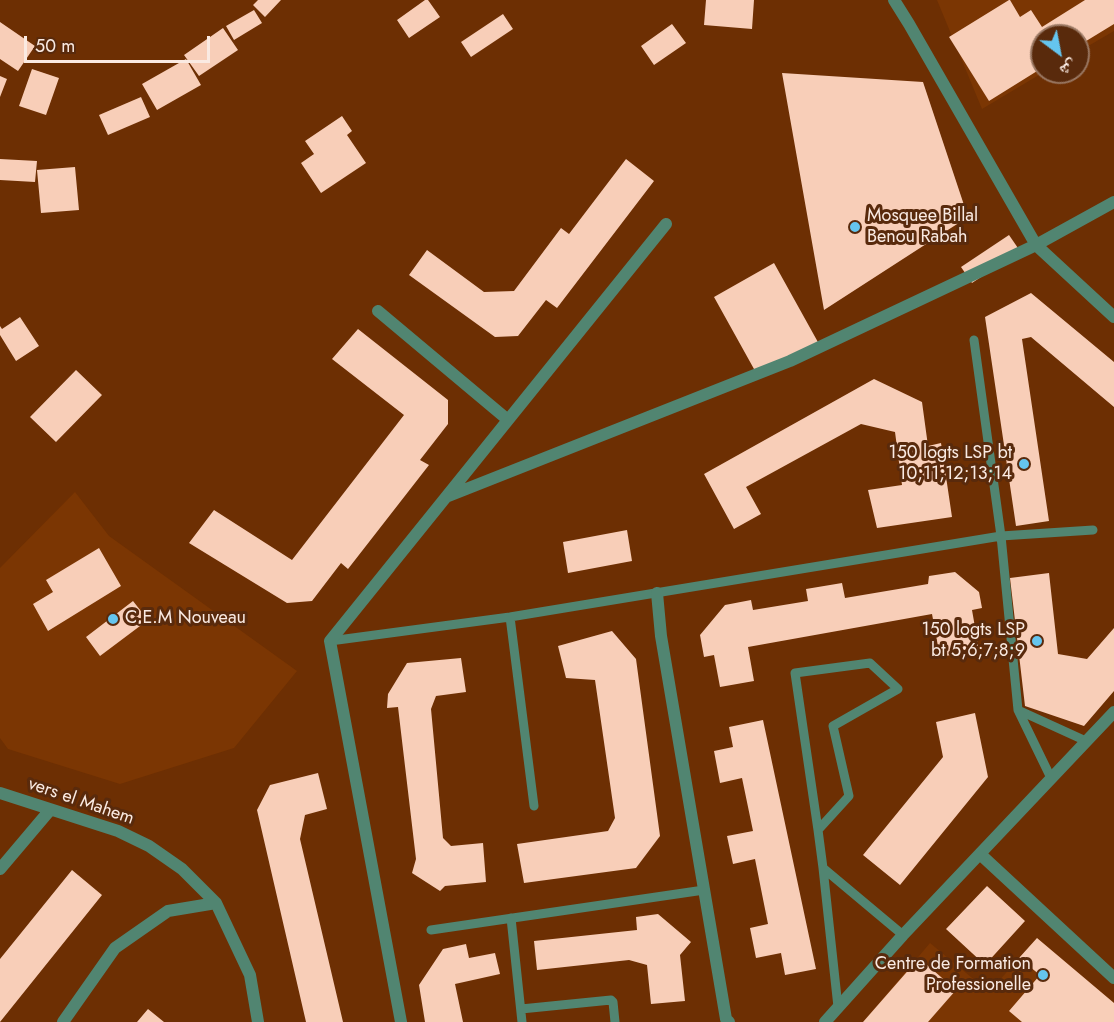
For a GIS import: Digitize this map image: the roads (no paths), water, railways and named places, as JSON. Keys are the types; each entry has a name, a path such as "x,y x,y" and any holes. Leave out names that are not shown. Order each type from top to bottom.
{"street":[{"path":"894,0 1036,245 1114,317"},
{"path":"446,497 790,361 1036,245 1114,202"},
{"path":"401,1022 330,641 666,224"},
{"path":"378,311 508,420"},
{"path":"657,593 661,636 726,1019 729,1022"},
{"path":"825,1022 903,935 1114,712"},
{"name":"vers el Mahem","path":"0,794 118,831 149,846 182,869 216,903 250,975 258,1022"},
{"path":"0,869 50,810"},
{"path":"980,854 1114,978"},
{"path":"63,1022 115,948 168,911 216,903"}],"lane":[{"path":"974,340 1000,536 1018,710 1051,778"},
{"path":"330,641 510,617 1000,536 1093,530"},
{"path":"510,617 534,806"},
{"path":"818,830 849,796 833,726 898,689 870,663 795,673 823,868 838,1006"},
{"path":"1018,710 1086,741"},
{"path":"823,868 903,935"},
{"path":"432,930 704,890"},
{"path":"511,918 522,1022"},
{"path":"521,1009 611,1000 615,1022"}],"place":[{"name":"Mosquee Billal Benou Rabah","path":"855,227"},
{"name":"150 logts LSP bt 10;11;12;13;14","path":"1024,464"},
{"name":"C.E.M Nouveau","path":"113,619"},
{"name":"150 logts LSP bt 5;6;7;8;9","path":"1037,641"},
{"name":"Centre de Formation Professionelle","path":"1043,975"}]}
